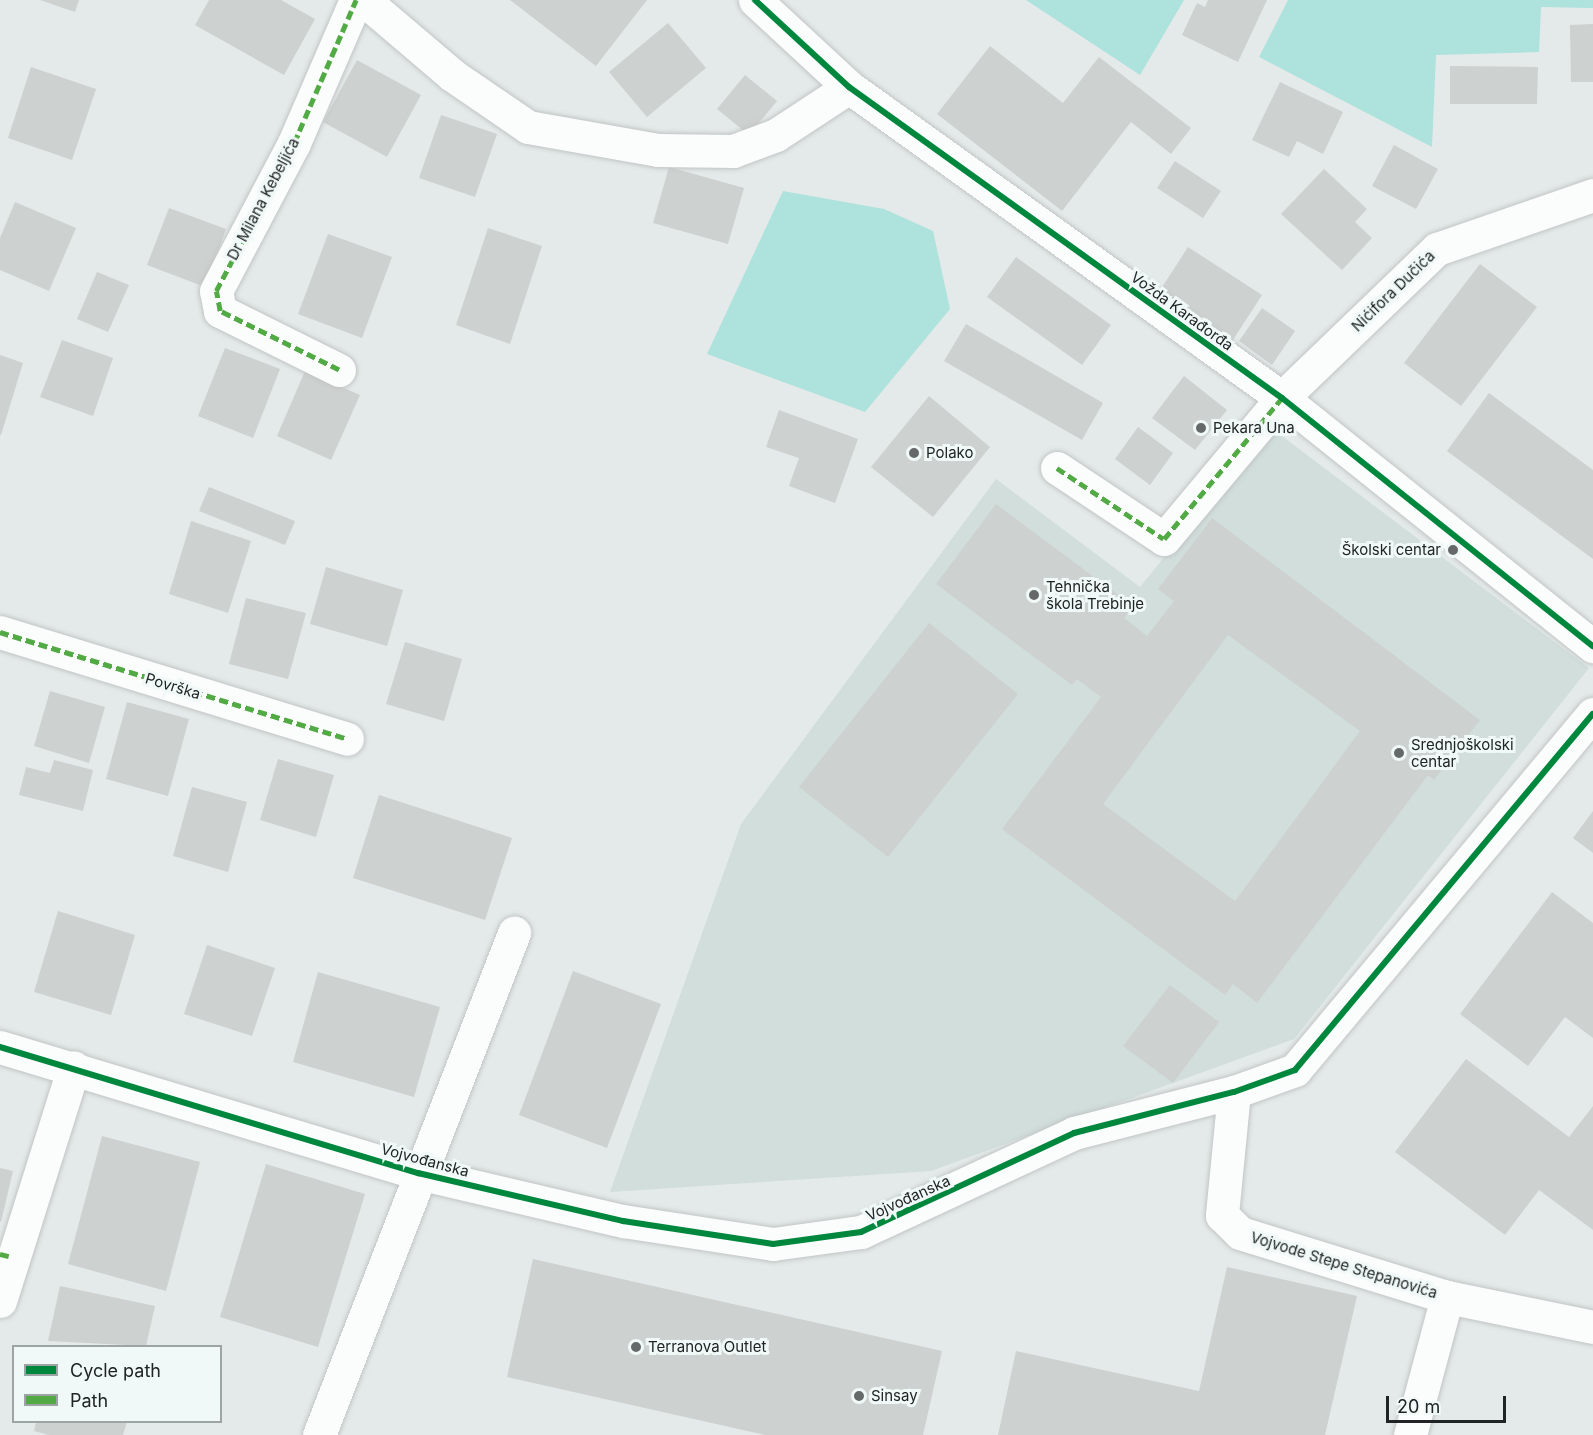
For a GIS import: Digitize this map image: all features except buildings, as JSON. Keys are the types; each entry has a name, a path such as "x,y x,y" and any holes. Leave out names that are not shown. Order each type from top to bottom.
{"street":[{"name":"Dr Milana Kebeljića","path":"339,370 220,311 216,291 294,144 356,0"},
{"path":"364,0 452,75 528,127 658,150 733,151 776,135 849,87"},
{"name":"Vožda Karađorđa","path":"754,0 849,87 1282,398 1593,646"},
{"name":"Nićifora Dučića","path":"1057,468 1164,539 1282,398 1437,249 1593,195"},
{"name":"Površka","path":"0,632 347,740"},
{"name":"Vojvođanska","path":"0,1047 74,1067 418,1173 623,1221 773,1244 861,1232 1074,1133 1234,1092 1295,1070 1593,714"},
{"path":"318,1435 418,1173 514,933"},
{"path":"0,1301 6,1255 74,1067"},
{"name":"Vojvode Stepe Stepanovića","path":"1234,1092 1222,1215 1240,1233 1447,1297 1593,1327"},
{"path":"1410,1435 1447,1297"}],"shaded area":[{"path":"1026,0 1184,0 1140,75"},
{"path":"1288,0 1593,0 1593,8 1541,7 1539,52 1436,55 1432,147 1259,57"},
{"path":"783,191 884,209 933,231 950,309 865,412 707,354"},
{"path":"1270,427 1589,668 1294,1039 931,1171 610,1192 741,824 996,479 1140,587"}],"marked path":[{"path":"339,370 220,311 216,291 294,143 356,0"},
{"path":"1057,468 1164,539 1282,398"},
{"path":"0,632 347,739"},
{"path":"0,1254 12,1257"}],"cycle path":[{"path":"755,0 849,87 1282,398 1593,646"},
{"path":"0,1047 418,1173 623,1221 773,1244 861,1232 1074,1133 1234,1092 1295,1070 1593,714"}],"place":[{"name":"Pekara Una","path":"1201,428"},
{"name":"Polako","path":"914,453"},
{"name":"Školski centar","path":"1453,550"},
{"name":"Tehnička škola Trebinje","path":"1034,595"},
{"name":"Srednjoškolski centar","path":"1399,753"},
{"name":"Terranova Outlet","path":"636,1347"},
{"name":"Sinsay","path":"859,1396"}]}
